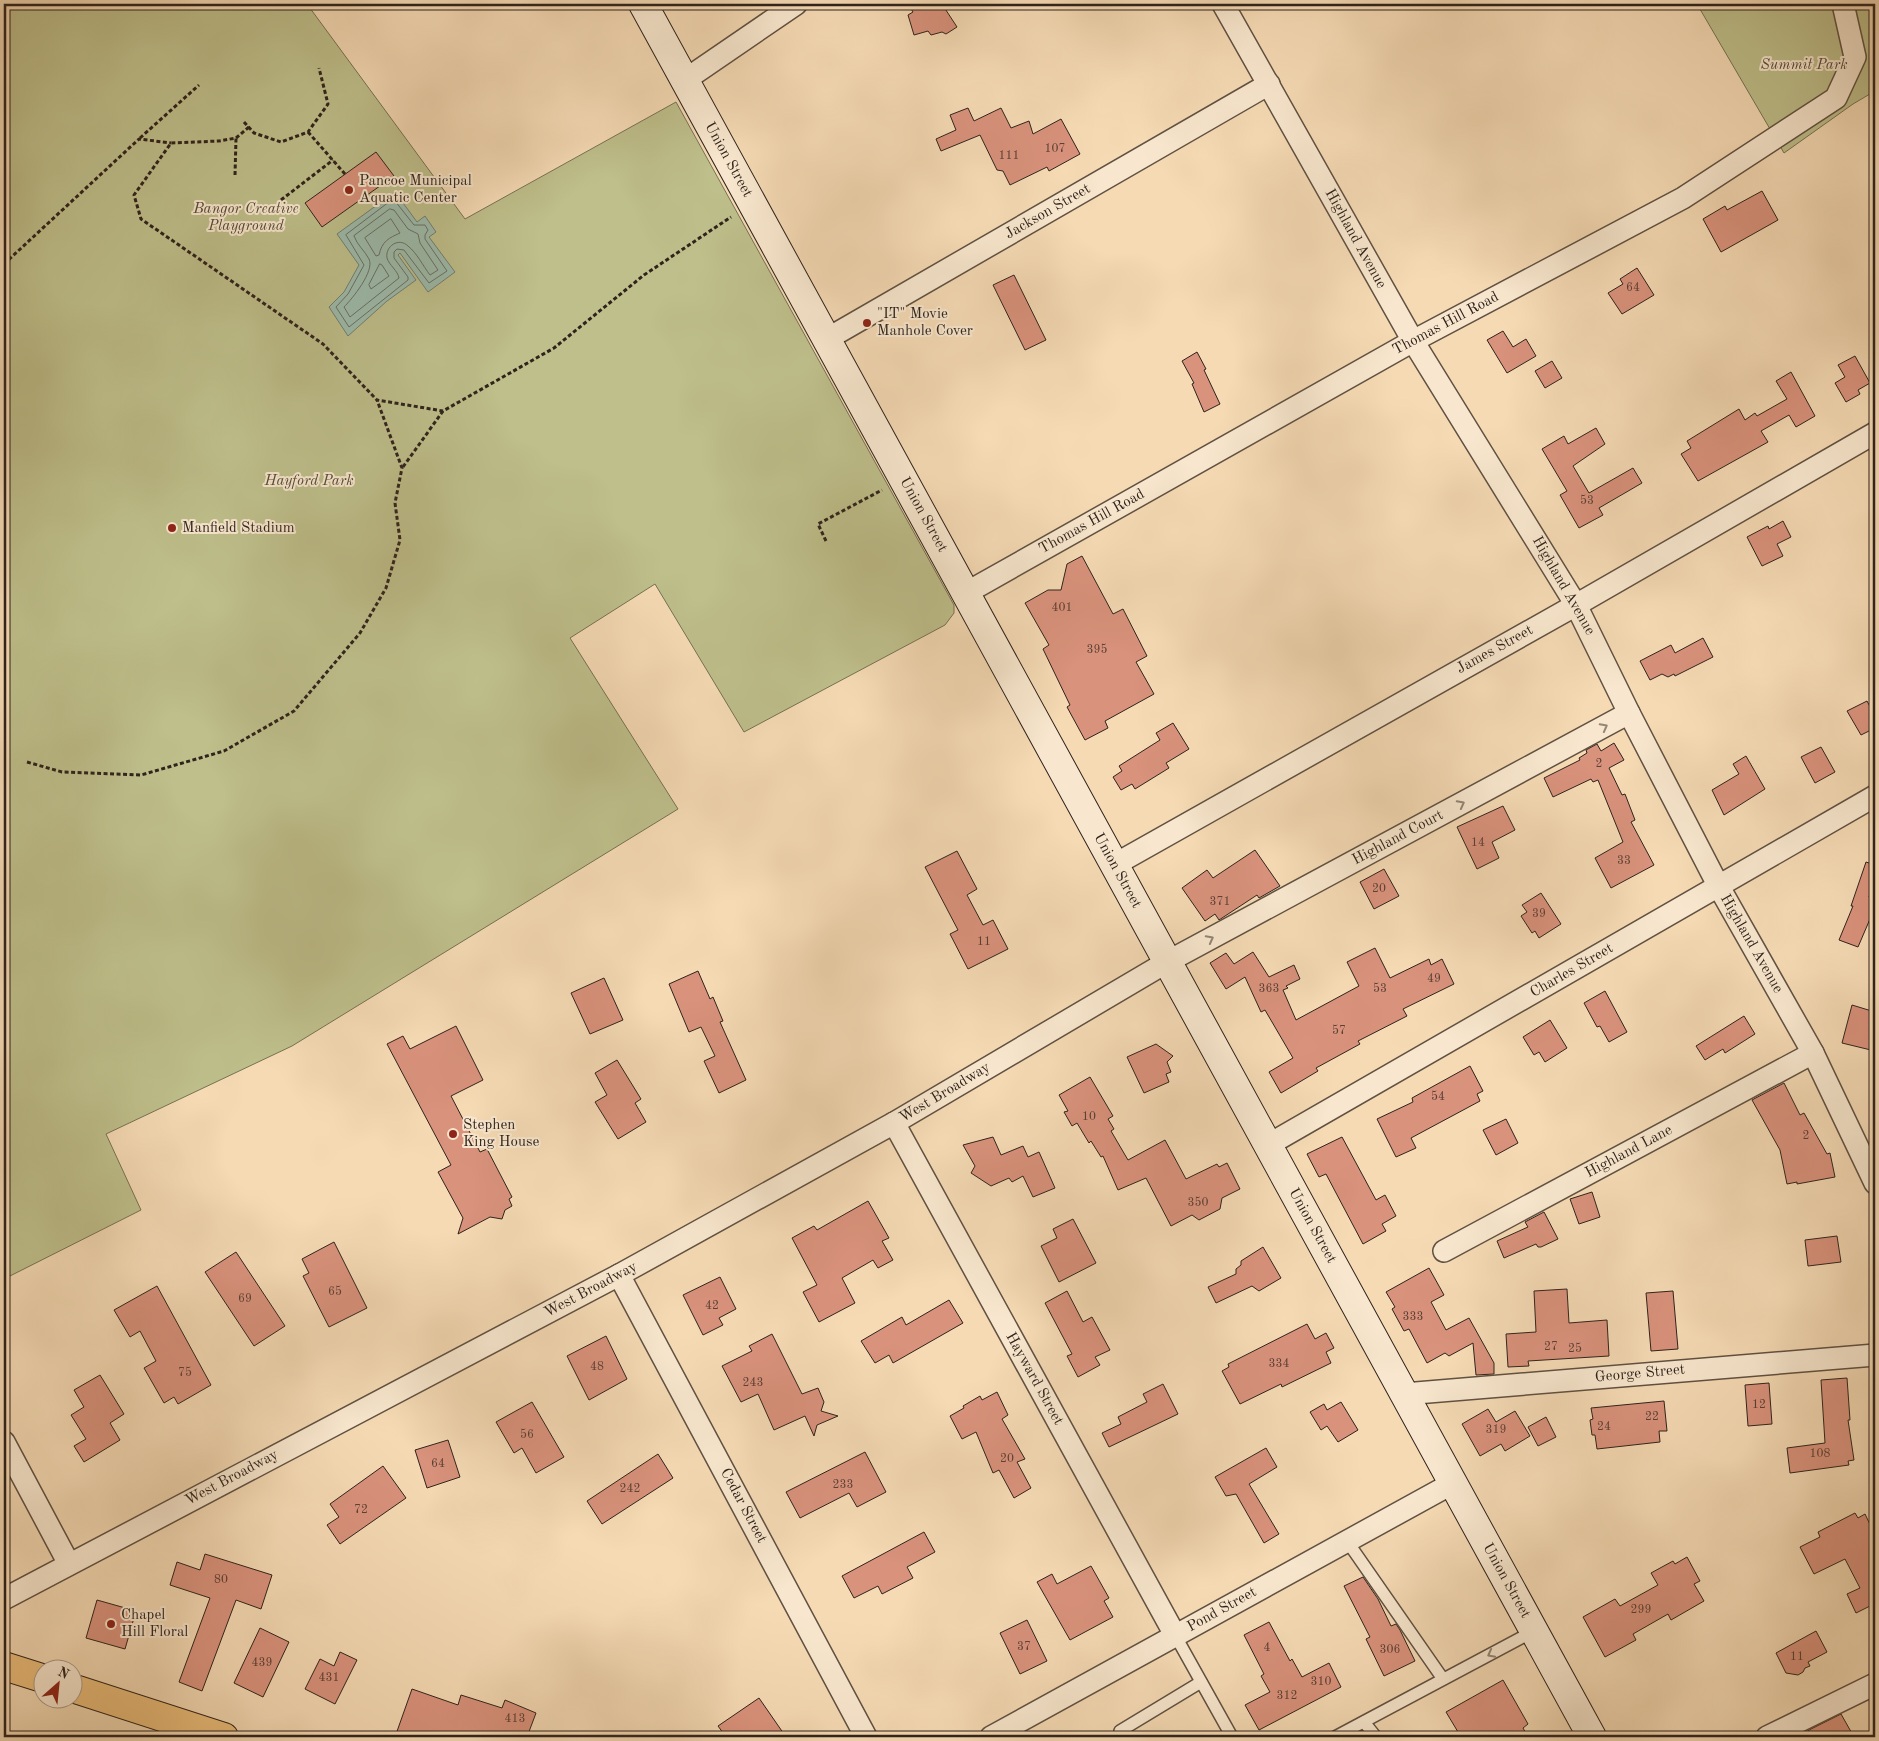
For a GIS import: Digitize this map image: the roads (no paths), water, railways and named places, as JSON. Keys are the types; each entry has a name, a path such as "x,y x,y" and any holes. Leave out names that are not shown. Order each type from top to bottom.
{"main road":[{"name":"Union Street","path":"643,4 1592,1737"},
{"path":"4,1666 32,1675"},
{"path":"82,1691 224,1737"}],"street":[{"path":"685,80 796,4"},
{"name":"Highland Avenue","path":"1223,4 1413,342 1576,605 1629,713 1719,887 1813,1053 1875,1183"},
{"name":"Thomas Hill Road","path":"966,593 1413,342 1683,198 1836,98 1855,57 1843,4"},
{"name":"Jackson Street","path":"827,339 1269,84"},
{"name":"James Street","path":"1114,865 1576,605 1875,433"},
{"name":"Highland Court","path":"1167,962 1629,713"},
{"name":"Charles Street","path":"1268,1145 1875,796"},
{"name":"West Broadway","path":"4,1599 619,1275 894,1123 1167,962"},
{"name":"Highland Lane","path":"1444,1251 1813,1053"},
{"name":"Hayward Street","path":"894,1123 1175,1635"},
{"name":"Cedar Street","path":"619,1275 866,1737"},
{"name":"George Street","path":"1404,1394 1875,1355"},
{"path":"4,1442 69,1564"},
{"name":"Pond Street","path":"991,1737 1453,1483"},
{"path":"1767,1737 1875,1684"}],"lane":[{"path":"1347,1541 1444,1680"},
{"path":"1335,1737 1534,1631"},
{"path":"1175,1635 1232,1737"},
{"path":"1123,1737 1120,1731 1201,1682"},
{"path":"1364,1722 1376,1737"}],"water":[{"path":"395,192 417,222 425,216 436,232 429,237 455,272 428,292 400,253 398,255 416,280 387,301 348,336 329,307 344,292 359,265 337,234"}],"place":[{"name":"Pancoe Municipal Aquatic Center","path":"349,190"},
{"name":"\"IT\" Movie Manhole Cover","path":"867,323"},
{"name":"Manfield Stadium","path":"172,528"},
{"name":"Stephen King House","path":"453,1134"},
{"name":"Chapel Hill Floral","path":"111,1624"}],"park label":[{"name":"Summit Park","path":"1804,65"},
{"name":"Bangor Creative Playground","path":"246,218"},
{"name":"Hayford Park","path":"309,481"}]}
